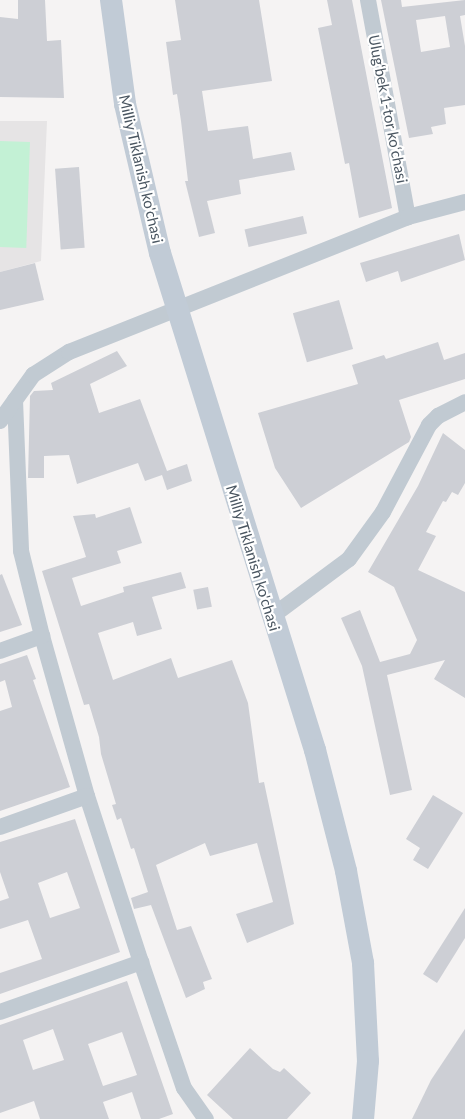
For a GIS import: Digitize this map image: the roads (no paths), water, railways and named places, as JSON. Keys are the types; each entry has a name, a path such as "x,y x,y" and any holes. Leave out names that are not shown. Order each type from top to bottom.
{"main road":[{"name":"Milliy Tiklanish ko'chasi","path":"111,0 125,104 151,218 176,309 315,750 346,871 363,963 368,1061 363,1119"}],"street":[{"name":"Ulug‘bek 1-tor koʻchasi","path":"368,0 408,217"},
{"path":"0,421 33,375 49,363 176,309 408,217 465,202"},
{"path":"15,400 21,551 42,636 87,796 141,962 184,1088 206,1119"},
{"path":"272,617 349,559 382,512 429,426 438,416 465,402"},
{"path":"0,651 42,636"},
{"path":"0,827 87,796"},
{"path":"0,1012 141,962"}]}
